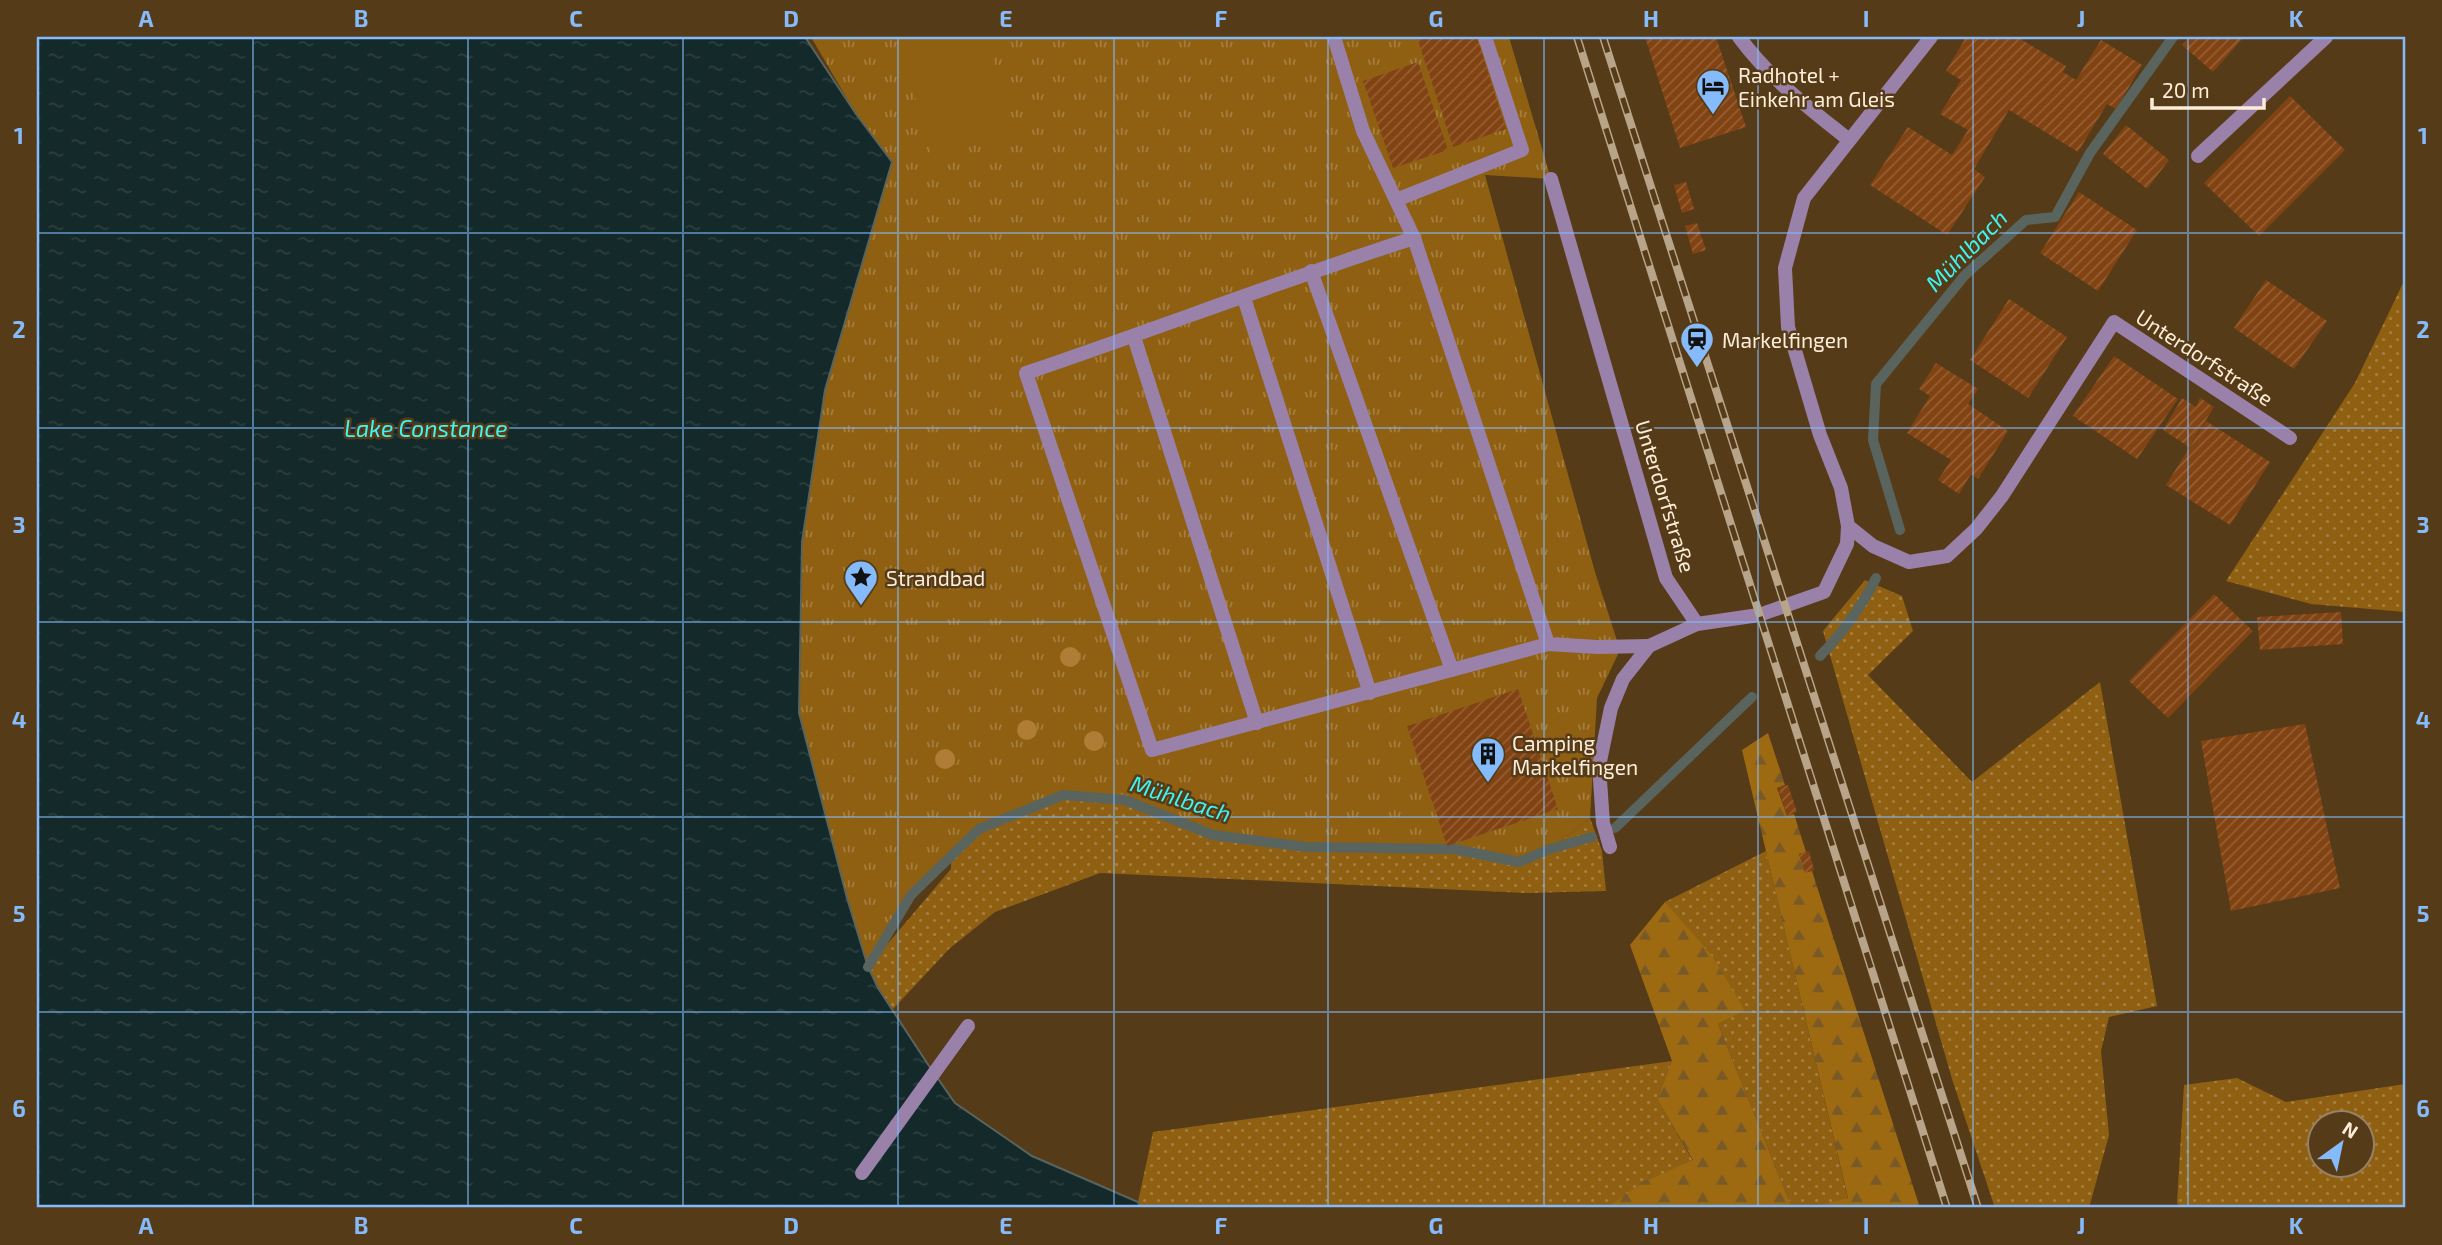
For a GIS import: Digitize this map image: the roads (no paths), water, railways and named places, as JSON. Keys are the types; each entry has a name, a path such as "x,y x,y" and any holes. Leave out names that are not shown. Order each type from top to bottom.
{"street":[{"path":"1334,37 1363,131 1414,238 1548,645"},
{"path":"1396,200 1522,150 1485,37"},
{"path":"1739,37 1758,63 1775,79 1849,140"},
{"path":"1414,238 1311,271 1244,298 1026,373 1152,750 1548,645 1649,646 1697,624 1759,615 1824,592 1847,544 1848,526 1841,488 1812,412 1788,327 1786,268 1804,198 1930,37"},
{"path":"2198,156 2326,37"},
{"name":"Unterdorfstraße","path":"1551,179 1666,578 1697,624"},
{"path":"1311,271 1452,670"},
{"path":"1244,298 1370,693"},
{"name":"Unterdorfstraße","path":"1848,526 1873,546 1909,562 1947,556 1976,529 2002,496 2114,322 2290,438"},
{"path":"1134,337 1256,723"},
{"path":"1610,847 1603,823 1599,766 1611,708 1623,679 1649,646"},
{"path":"862,1173 968,1026"}],"water":[{"name":"Lake Constance","path":"37,37 805,37 856,114 892,162 825,390 802,542 799,713 847,898 868,967 878,988 955,1103 1032,1156 1138,1202 1140,1208 37,1208"}],"waterway":[{"name":"Mühlbach","path":"1900,530 1873,440 1876,384 1965,275 2026,220 2055,217 2090,153 2173,37"},
{"path":"1820,656 1851,619 1876,578"},
{"name":"Mühlbach","path":"1615,828 1752,697"},
{"name":"Mühlbach","path":"868,967 911,895 979,829 1063,795 1125,800 1213,835 1306,847 1454,849 1519,862 1550,849 1592,837"}],"railway":[{"path":"1577,37 1947,1208"},
{"path":"1603,37 1978,1208"}],"place":[{"name":"Radhotel + Einkehr am Gleis","path":"1713,116"},
{"name":"Markelfingen","path":"1697,369"},
{"name":"Strandbad","path":"861,607"},
{"name":"Camping Markelfingen","path":"1488,784"}]}
